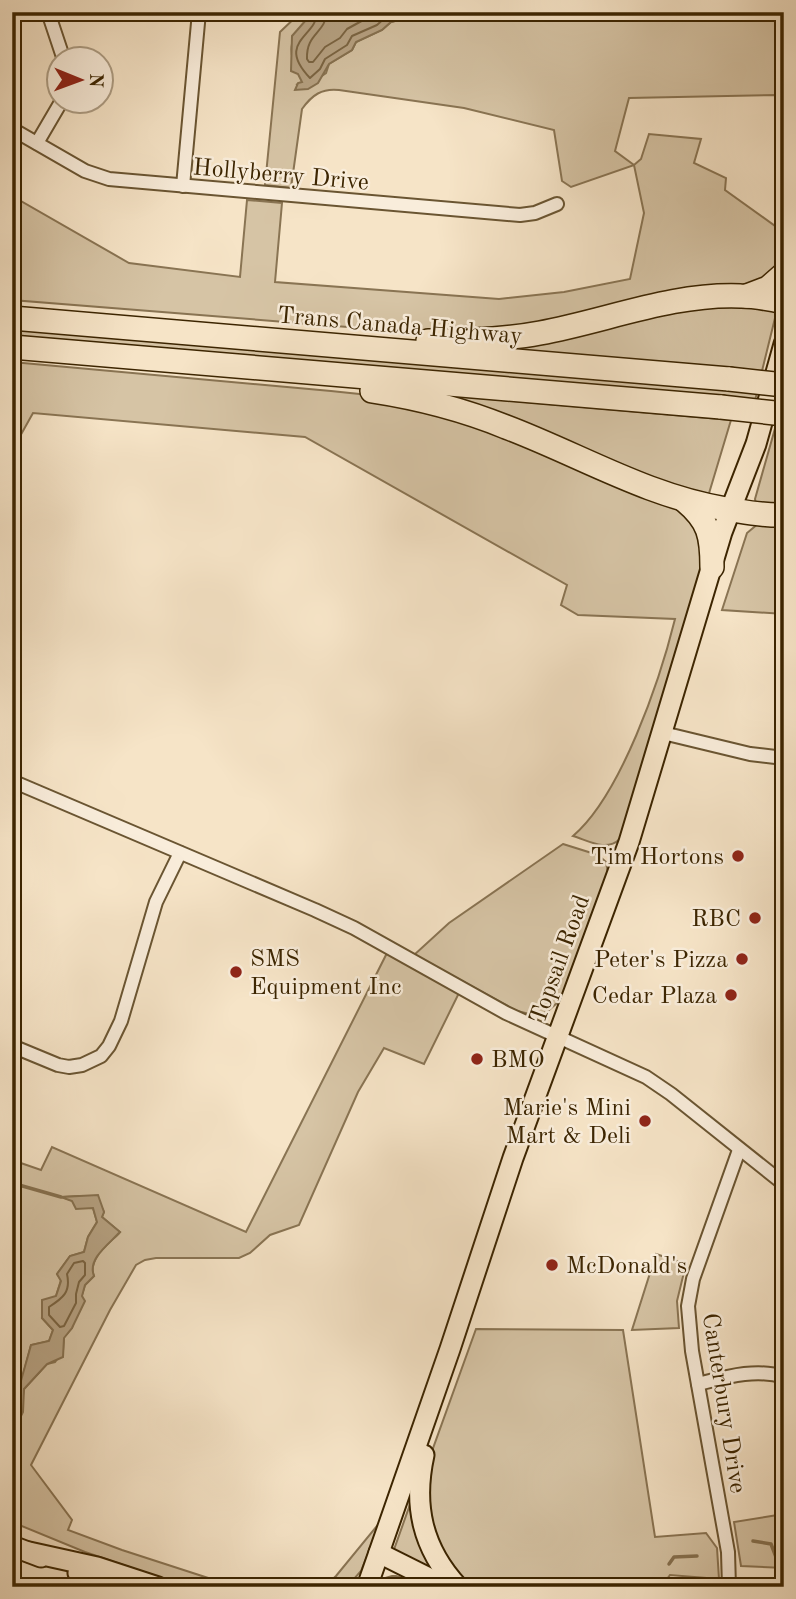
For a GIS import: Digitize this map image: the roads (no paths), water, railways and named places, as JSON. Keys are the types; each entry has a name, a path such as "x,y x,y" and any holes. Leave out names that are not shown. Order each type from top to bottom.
{"highway":[{"path":"747,296 768,288 784,274"},
{"path":"12,307 106,318 193,324 214,334 234,327 419,341 502,338 543,332 710,297 747,296 784,302"},
{"name":"Trans Canada Highway","path":"12,318 784,385"},
{"path":"12,347 784,414"},
{"path":"12,357 205,372 224,364 248,375 378,392 468,413 648,488 685,500 760,516 784,515"},
{"path":"685,500 706,523 712,567"}],"main road":[{"name":"Topsail Road","path":"373,1570 513,1158 629,842 729,509 756,444 784,344"},
{"path":"437,1385 419,1477 419,1499 429,1543 446,1574 458,1587"},
{"path":"21,1549 109,1587"},
{"path":"21,1549 97,1567 158,1587"},
{"path":"68,1568 82,1587"},
{"path":"357,1587 373,1570 447,1587"}],"street":[{"path":"48,12 59,46"},
{"path":"183,186 199,12"},
{"path":"37,143 53,116"},
{"name":"Hollyberry Drive","path":"12,129 96,177 520,215 535,213 556,204"},
{"path":"663,733 750,754 784,758"},
{"path":"12,781 355,928 506,1013 652,1081 784,1184"},
{"path":"12,1046 69,1067 93,1062 101,1056 121,1021 156,902 180,853"},
{"name":"Canterbury Drive","path":"729,1587 728,1552 689,1325 690,1288 740,1150"},
{"path":"698,1384 745,1374 762,1373 784,1377"}],"water":[{"path":"313,12 430,12 391,22 382,30 356,42 352,50 329,64 318,83 308,89 295,90 298,83 302,82 298,74 291,71 292,36"},
{"path":"98,1195 104,1212 102,1217 120,1232 96,1258 94,1276 85,1285 82,1296 85,1301 64,1338 63,1357 47,1364 24,1389 23,1412 12,1426 15,1402 31,1345 49,1341 53,1330 42,1318 42,1300 56,1296 61,1281 57,1274 70,1256 84,1252 88,1237 97,1222 93,1208 76,1209 72,1201 61,1197"}],"waterway":[{"path":"12,1183 61,1197"},
{"path":"753,1541 771,1544 776,1557 784,1561"},
{"path":"669,1564 674,1557 697,1556"}],"place":[{"name":"Tim Hortons","path":"738,856"},
{"name":"RBC","path":"755,918"},
{"name":"Peter's Pizza","path":"742,959"},
{"name":"SMS Equipment Inc","path":"236,972"},
{"name":"Cedar Plaza","path":"731,995"},
{"name":"BMO","path":"477,1059"},
{"name":"Marie's Mini Mart & Deli","path":"645,1121"},
{"name":"McDonald's","path":"552,1265"}]}
